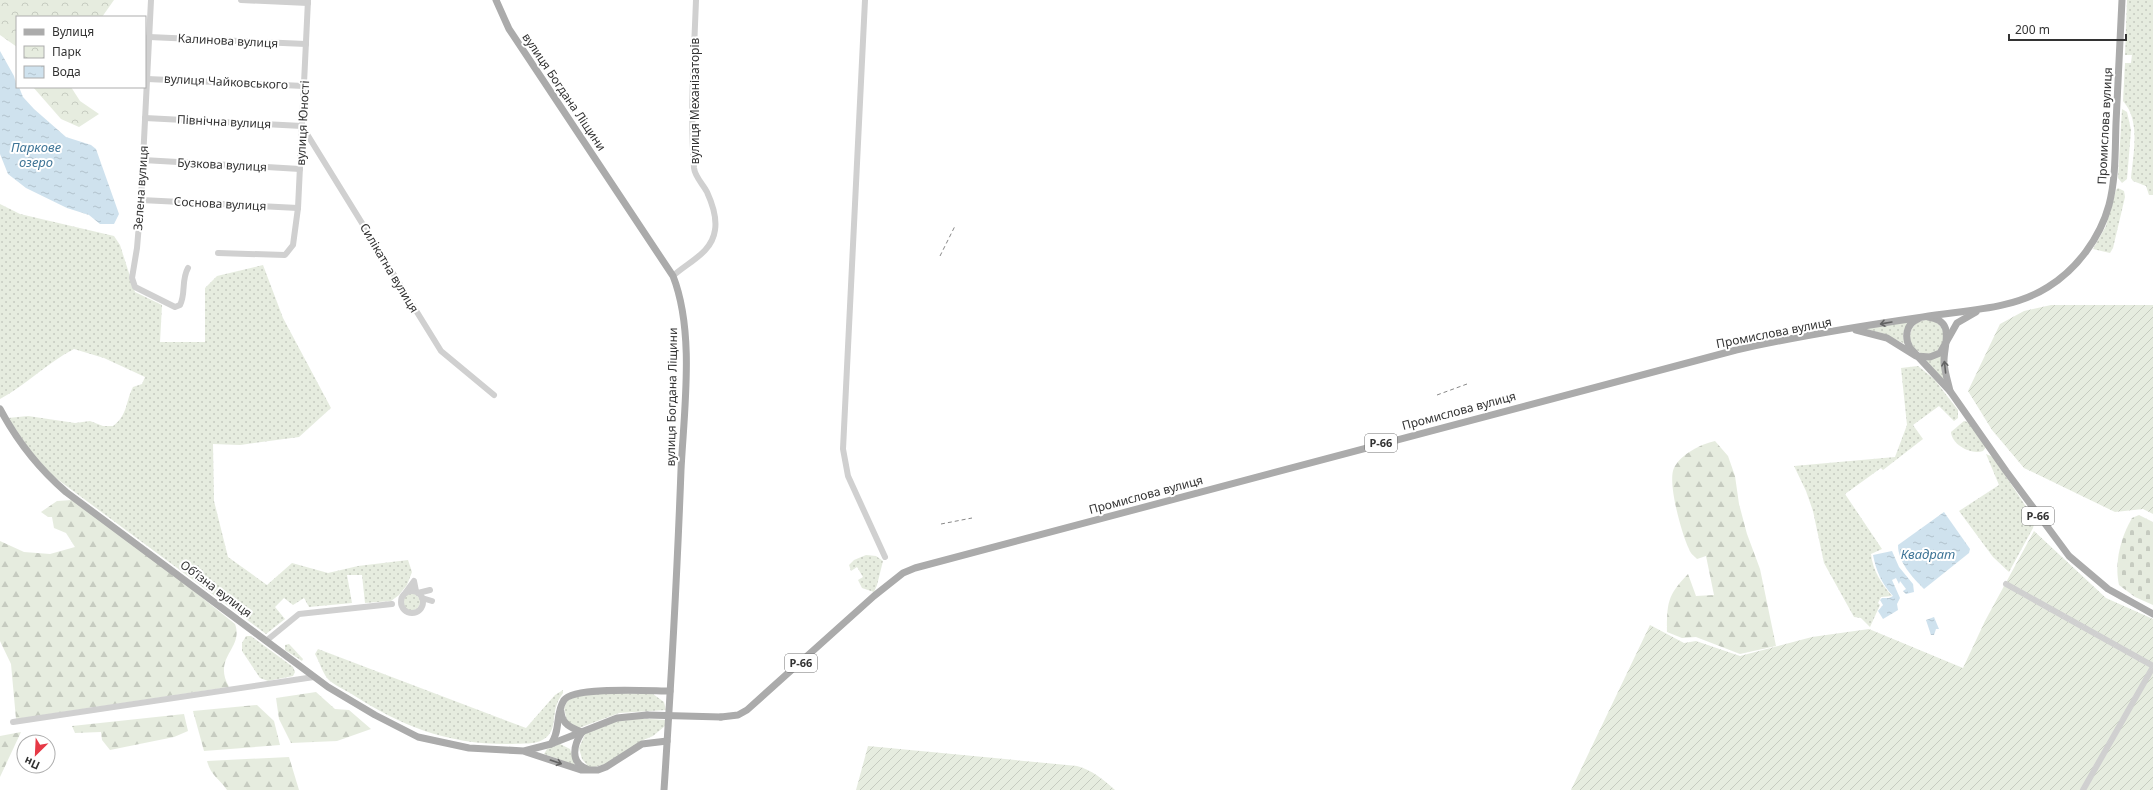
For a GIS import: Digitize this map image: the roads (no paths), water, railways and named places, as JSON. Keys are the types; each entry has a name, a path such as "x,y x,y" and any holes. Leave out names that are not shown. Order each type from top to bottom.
{"main road":[{"name":"вулиця Богдана Ліщини","path":"496,0 509,29 673,276 683,309 686,354 667,741"},
{"name":"Промислова вулиця","path":"582,732 617,718 632,715 721,717 734,716 747,710 874,596 903,573 915,568 1692,361 1766,343 1989,307 2031,296 2059,279 2083,256 2104,221 2111,197 2115,171 2122,0"},
{"name":"Промислова вулиця","path":"1947,342 1957,323 1964,317 1989,307"},
{"name":"Р-66","path":"1923,317 1934,318 1943,324 1947,331 1944,364 1950,391"},
{"path":"1923,317 1914,321 1906,335 1906,342 1916,356 1935,356 1947,342"},
{"name":"Промислова вулиця","path":"1850,329 1888,338 1916,356"},
{"name":"Р-66","path":"1916,356 1950,391 2006,471 2069,556 2108,589 2153,614"},
{"name":"Об’їзна вулиця","path":"0,409 17,438 38,465 57,484 314,677 358,706 408,732 450,745 469,748 524,751"},
{"path":"551,744 558,731 561,708 568,696 578,692 670,692"},
{"path":"561,708 564,722 571,728 582,732"},
{"path":"524,751 551,744 582,732"},
{"path":"582,732 577,739 574,752 579,764 589,770"},
{"path":"524,751 571,767 589,770 606,767 642,744 667,741 664,790"}],"street":[{"name":"Зелена вулиця","path":"151,0 141,200 137,248 132,274 135,287 175,307 180,305 182,301 183,276 188,268"},
{"path":"241,0 308,1"},
{"name":"вулиця Механізаторів","path":"673,276 686,264 703,253 711,242 715,230 713,208 707,192 694,170 692,97 696,0"},
{"path":"865,0 843,449 848,476 884,557"},
{"name":"вулиця Юності","path":"218,253 285,255 293,245 298,208 308,1"},
{"name":"Калинова вулиця","path":"149,37 306,44"},
{"name":"вулиця Чайковського","path":"147,78 304,86"},
{"name":"Північна вулиця","path":"145,118 302,126"},
{"name":"Силікатна вулиця","path":"302,126 441,351 494,395"},
{"name":"Бузкова вулиця","path":"143,160 300,169"},
{"name":"Соснова вулиця","path":"141,200 298,208"},
{"path":"266,641 299,614 392,604 401,598 414,581 420,596 420,610 414,613 408,613 392,604"},
{"path":"2006,584 2153,667 2083,790"},
{"path":"406,592 420,596"},
{"path":"401,598 403,609"},
{"path":"14,722 314,677"}],"water":[{"name":"Паркове озеро","path":"0,51 14,76 16,88 19,88 23,97 34,109 66,137 91,145 96,149 119,214 114,224 100,224 89,215 67,208 26,188 8,174 0,154"},
{"name":"Квадрат","path":"1944,512 1970,549 1969,553 1924,589 1910,574 1903,563 1900,557 1898,545"},
{"path":"1892,551 1899,567 1913,584 1914,592 1906,594 1903,591 1906,589 1900,581 1899,584 1896,578 1892,580 1900,598 1897,604 1898,610 1883,619 1878,611 1883,605 1880,600 1882,598 1889,598 1893,596 1880,577 1873,555"},
{"path":"1934,617 1939,629 1936,629 1934,635 1931,635 1926,620"}],"railway":[{"path":"940,256 955,226"},
{"path":"1437,395 1467,384"},
{"path":"941,524 972,518"}]}
